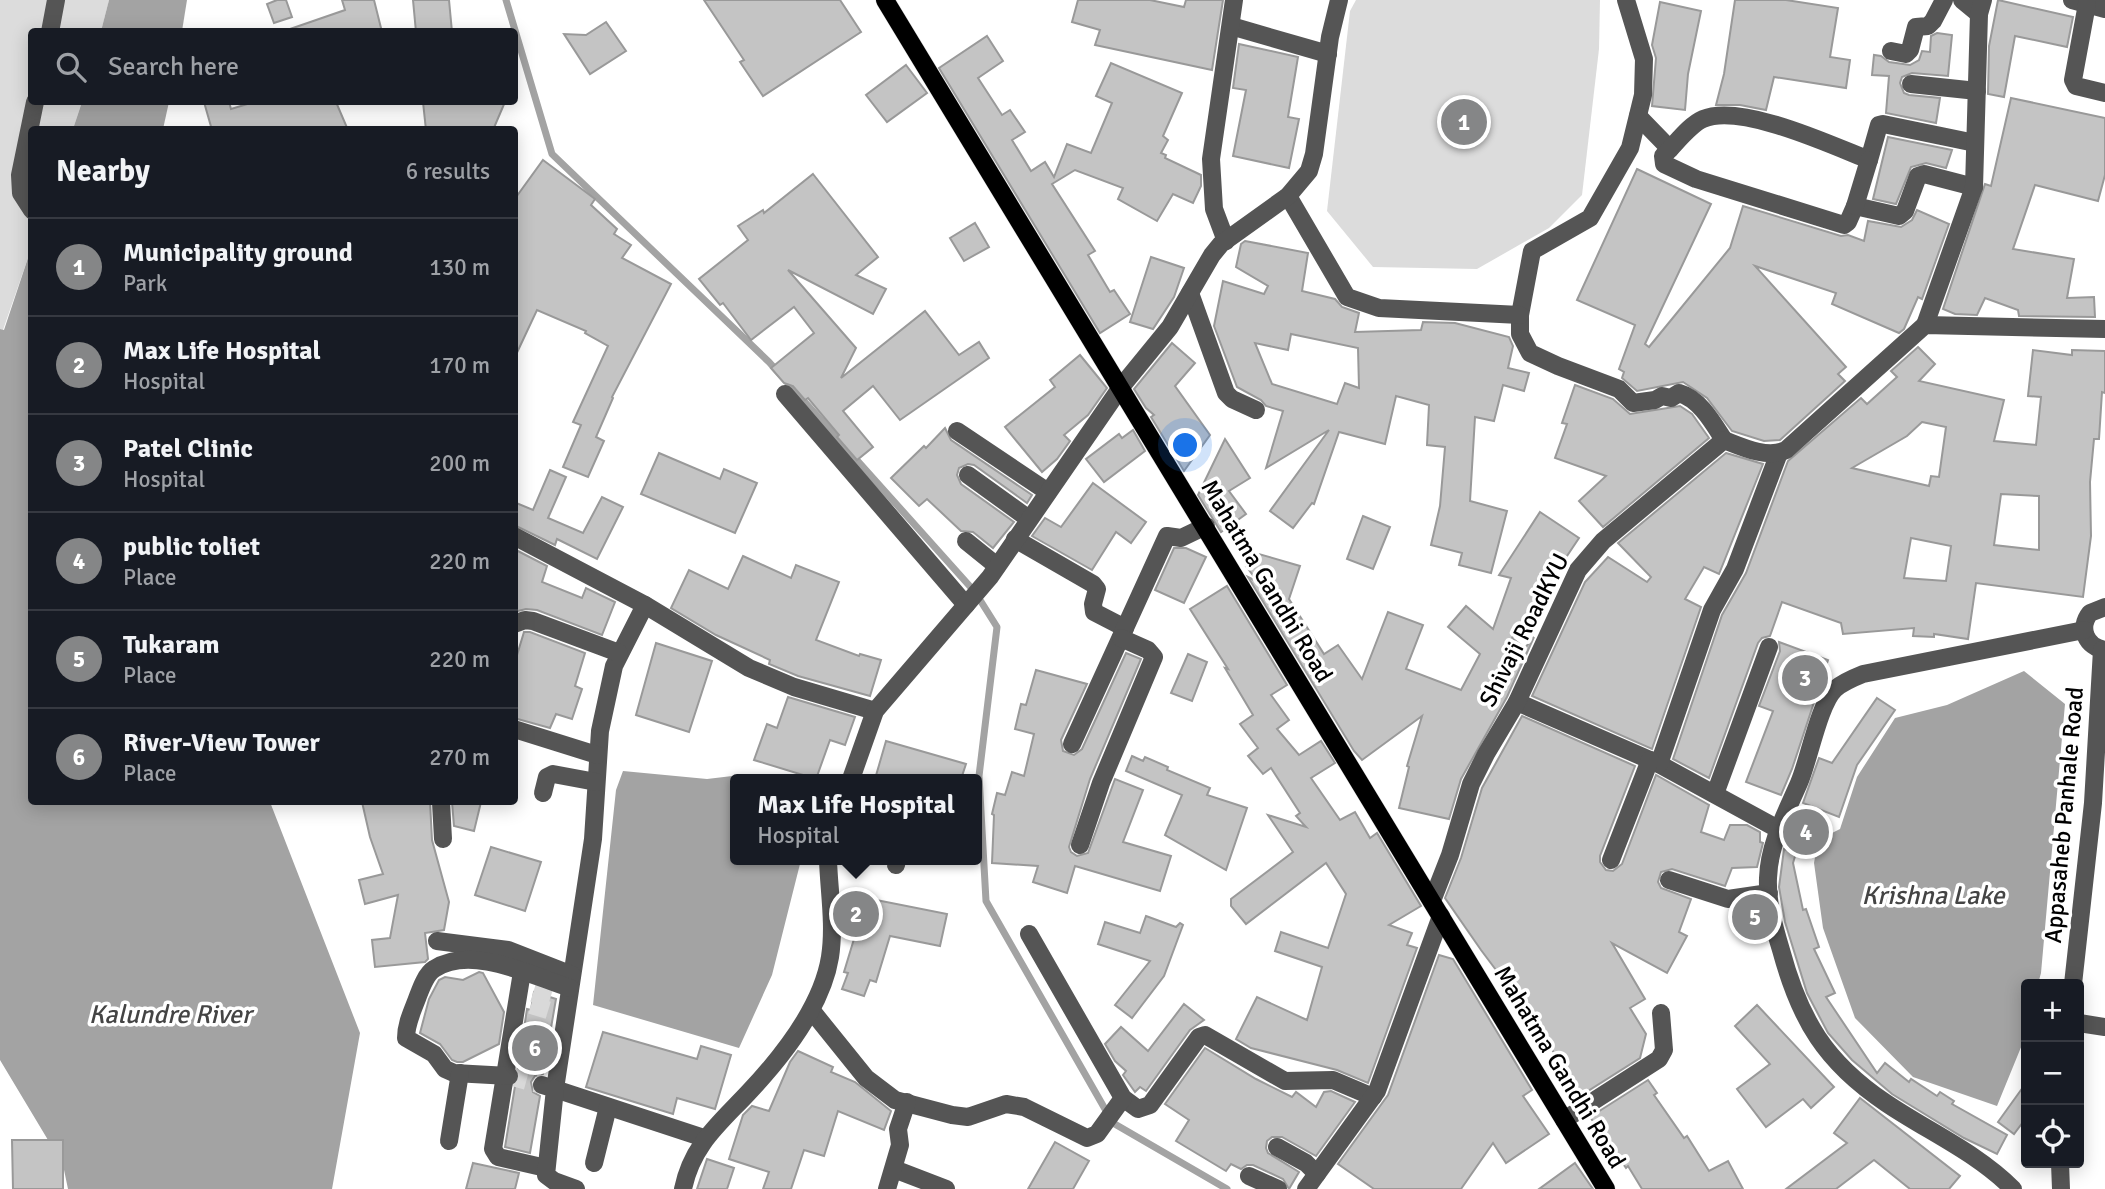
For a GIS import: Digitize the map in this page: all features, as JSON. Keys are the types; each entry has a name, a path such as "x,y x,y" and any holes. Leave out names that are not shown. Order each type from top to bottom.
{"main road":[{"name":"Mahatma Gandhi Road","path":"885,0 1206,526 1605,1189"}],"street":[{"path":"51,28 56,0"},
{"path":"1226,240 1213,209 1211,159 1234,0"},
{"path":"852,774 875,711 992,573 1121,387 1170,327 1212,255 1226,240 1288,196 1309,171 1339,0"},
{"path":"1626,0 1644,59 1643,94 1630,148 1590,218 1532,251 1520,315 1520,334 1530,352 1558,366 1619,389 1633,403 1656,400 1662,396 1671,398 1679,394 1687,395 1710,419 1724,440 1751,451 1779,453"},
{"path":"1891,51 1906,54 1910,50 1916,27 1928,26 1944,0"},
{"path":"1611,860 1655,762 1712,610 1735,569 1779,453 1925,325 1974,187 1981,7 1962,0"},
{"path":"2105,9 2080,2 2073,80 2076,86 2105,93"},
{"path":"1231,26 1328,54"},
{"path":"1911,84 1977,91"},
{"path":"30,126 34,105"},
{"path":"1869,160 1791,129 1726,114 1700,120 1663,156 1664,163 1696,179 1844,225 1849,222 1855,206 1869,160 1879,125 1975,143"},
{"path":"1638,116 1670,149"},
{"path":"28,136 20,175 21,193 28,204"},
{"path":"1855,206 1899,216 1905,211 1918,176 1924,174 1974,187"},
{"path":"1288,196 1347,297 1379,308 1520,315"},
{"path":"1190,293 1226,393 1232,399 1256,410"},
{"path":"1925,325 2105,329"},
{"path":"785,394 967,605"},
{"path":"957,431 1048,492"},
{"name":"Shivaji RoadKYU","path":"1306,1189 1373,1097 1386,1072 1437,909 1471,784 1517,702 1578,570 1603,541 1724,440"},
{"path":"968,475 1029,519"},
{"path":"1072,744 1167,536 1181,538 1206,526"},
{"path":"518,538 645,605 749,668 772,679 875,711"},
{"path":"1015,539 1093,584 1097,589 1094,612 1154,657 1101,783 1080,845"},
{"path":"966,541 992,573"},
{"path":"576,1189 546,1175 548,1089 593,839 600,731 619,653 645,605"},
{"path":"2104,650 2092,645 2084,630 2090,613 2105,607"},
{"path":"518,623 533,621 619,653"},
{"path":"2013,1189 1977,1158 1886,1103 1831,1057 1814,1034 1790,985 1774,925 1769,893 1769,863 1778,829 1804,771 1826,703 1833,691 1848,680 1863,674 2084,630"},
{"path":"1715,794 1769,647"},
{"name":"Appasaheb Panhale Road","path":"2074,979 2099,803 2104,650"},
{"path":"1517,702 1655,762 1778,829"},
{"path":"518,730 597,755"},
{"path":"543,793 547,778 553,774 596,782"},
{"path":"441,805 443,839"},
{"path":"683,1189 685,1177 704,1138 750,1091 812,1011 821,993 830,957 832,928 828,865"},
{"path":"1669,880 1728,899 1769,893"},
{"path":"1029,934 1121,1101 1138,1109 1150,1105 1199,1037 1205,1035 1285,1081 1333,1080 1373,1097"},
{"path":"437,941 508,950 564,999"},
{"path":"507,1077 454,1073 445,1069 434,1054 406,1038 406,1028 421,987 433,969 464,959 484,959 525,992 564,999"},
{"path":"525,992 493,1149 498,1157 546,1168"},
{"path":"812,1011 866,1078 895,1100 952,1115 968,1116 1006,1104 1024,1107 1087,1138 1097,1134 1121,1101"},
{"path":"1564,1120 1659,1059 1664,1050 1661,1013"},
{"path":"2084,1024 2105,1027"},
{"path":"449,1141 460,1073"},
{"path":"548,1089 704,1138"},
{"path":"887,1189 900,1145 898,1129 907,1102"},
{"path":"594,1163 608,1107"},
{"path":"1278,1147 1306,1163 1317,1174"},
{"path":"2060,1168 2061,1189"},
{"path":"894,1169 946,1189"},
{"path":"1249,1176 1278,1189"}],"shaded area":[{"path":"0,0 109,0 102,28 28,28 28,105 81,105 74,126 28,126 28,258 3,330 0,329"},
{"path":"1356,0 1600,0 1599,49 1582,195 1549,228 1477,269 1373,267 1327,211 1350,11"}],"water":[{"path":"109,0 187,0 182,28 102,28"},
{"path":"81,105 168,105 164,126 74,126"},
{"name":"Kalundre River","path":"28,258 28,805 271,805 360,1033 332,1189 68,1189 63,1165 0,1060 0,329 4,330"},
{"name":"Krishna Lake","path":"2024,671 2065,704 2041,973 2039,979 2021,979 2021,1047 1997,1106 1913,1077 1855,1018 1823,928 1814,863 1818,840 1840,829 1857,777 1895,718 1947,705"},
{"path":"623,771 707,779 730,776 730,865 800,865 772,975 739,1048 593,1005 616,790"}],"building":[{"path":"286,0 292,17 274,23 267,4"},
{"path":"342,0 374,0 381,28 293,28 345,10"},
{"path":"413,0 449,0 452,28 416,28"},
{"path":"704,0 840,0 861,32 763,96 740,62 744,60"},
{"path":"1078,0 1150,0 1184,7 1186,0 1223,0 1212,70 1095,45 1100,30 1072,22"},
{"path":"1735,0 1786,0 1838,8 1830,57 1850,60 1846,88 1774,77 1766,110 1740,105 1716,105 1724,74"},
{"path":"1998,0 2073,17 2067,47 2015,36 2004,97 1988,94 1989,46"},
{"path":"1660,2 1701,11 1688,74 1685,110 1652,106 1656,58 1652,45"},
{"path":"606,22 626,51 590,74 564,34 586,35"},
{"path":"1937,33 1952,35 1948,76 1912,73 1902,77 1900,83 1904,93 1909,95 1940,98 1936,123 1886,113 1889,76 1872,75 1874,55 1889,62 1910,65 1919,60 1922,51 1930,52 1931,36"},
{"path":"987,36 1003,61 978,78 1002,115 1010,110 1025,132 1012,140 1031,171 1045,162 1054,177 1067,144 1091,153 1112,103 1096,96 1111,63 1182,93 1163,136 1168,140 1161,153 1166,155 1165,158 1201,175 1201,186 1193,203 1173,194 1157,221 1118,199 1123,188 1075,170 1052,184 1095,251 1088,255 1110,292 1114,290 1130,314 1100,333 939,68"},
{"path":"1239,44 1298,57 1288,117 1299,119 1289,168 1233,156 1246,90 1233,88"},
{"path":"906,65 927,93 887,122 866,95"},
{"path":"2011,98 2105,118 2105,175 2098,201 2035,185 2013,249 2074,259 2067,298 2094,297 2095,317 2019,316 2018,310 1985,298 1977,315 1955,314 1943,309 1985,184 1991,186"},
{"path":"205,105 230,105 231,109 244,105 337,105 346,126 211,126"},
{"path":"423,105 504,105 495,126 426,126"},
{"path":"1888,137 1952,150 1946,168 1926,163 1911,167 1896,204 1873,199"},
{"path":"543,160 595,199 591,205 617,229 614,234 631,245 622,258 671,284 612,397 596,437 604,441 588,477 563,467 581,425 573,422 608,346 585,333 586,331 537,310 518,350 518,194"},
{"path":"1637,169 1711,204 1645,344 1649,347 1730,248 1743,206 1864,241 1868,221 1901,227 1912,220 1917,210 1949,224 1922,299 1918,297 1904,329 1899,333 1832,304 1836,293 1755,266 1846,367 1838,374 1845,381 1780,440 1764,441 1732,431 1707,398 1683,382 1637,391 1622,378 1624,372 1619,369 1635,325 1577,300"},
{"path":"813,174 878,257 856,275 886,289 873,314 788,270 856,348 841,378 925,311 959,355 979,342 989,358 900,420 873,386 843,411 873,447 857,460 808,398 805,400 793,386 784,383 771,368 814,333 794,307 751,340 723,303 720,305 699,279 748,240 738,226 763,210 764,213"},
{"path":"975,223 989,247 964,261 950,238"},
{"path":"1245,241 1308,253 1302,291 1335,299 1342,307 1359,313 1355,332 1421,330 1423,322 1455,323 1509,337 1513,346 1508,368 1529,373 1524,391 1503,385 1494,421 1475,417 1470,501 1507,511 1491,573 1459,565 1462,553 1431,545 1440,506 1445,447 1427,445 1429,405 1396,396 1385,444 1339,432 1314,504 1312,503 1293,528 1270,511 1329,430 1266,468 1283,411 1266,406 1261,400 1237,387 1214,326 1223,281 1264,294 1268,286 1236,267 1241,244","holes":["1291,334 1358,348 1359,388 1345,383 1337,404 1272,384 1255,343 1288,350"]},
{"path":"1151,257 1184,268 1174,297 1153,329 1130,322"},
{"path":"1172,343 1195,363 1175,386 1210,435 1184,471 1151,417 1154,415 1134,389"},
{"path":"1918,347 1935,364 1919,381 2004,400 1994,441 2036,445 2041,397 2028,396 2033,350 2072,355 2072,350 2105,351 2105,393 2102,392 2099,439 2094,439 2090,482 2091,536 2083,597 1976,583 1968,639 1934,634 1934,637 1913,636 1914,628 1843,634 1841,623 1782,602 1770,636 1762,638 1758,643 1709,778 1673,759 1722,615 1746,573 1788,461 1861,398 1867,404 1897,377 1891,371","holes":["1922,422 1946,427 1939,477 1931,476 1929,486 1852,468 1907,436","2001,494 2039,496 2039,550 1994,545","1911,538 1951,546 1946,581 1904,578"]},
{"path":"1080,355 1107,388 1088,415 1064,435 1070,441 1057,459 1042,472 1005,427 1055,387 1050,380"},
{"path":"1575,385 1613,399 1630,414 1680,406 1692,414 1709,438 1603,527 1579,501 1606,476 1555,458 1567,424 1562,423"},
{"path":"945,428 951,440 1032,495 1027,503 974,465 968,464 959,468 957,475 961,484 1014,522 993,548 973,532 961,531 927,499 919,506 891,478"},
{"path":"1133,430 1145,451 1104,482 1086,459 1119,434 1122,438"},
{"path":"1225,439 1250,478 1229,491 1246,514 1221,532 1198,495"},
{"path":"659,453 720,479 724,469 757,483 735,533 641,494"},
{"path":"1726,453 1763,464 1719,574 1704,567 1685,599 1701,607 1652,749 1532,696 1585,582 1608,557 1647,582 1651,577 1618,543"},
{"path":"550,470 566,477 548,518 583,533 602,497 623,507 597,559 557,539 555,545 518,527 518,504 533,510"},
{"path":"1093,483 1146,522 1131,543 1116,532 1092,570 1032,536 1045,518 1061,527"},
{"path":"1540,512 1579,538 1512,638 1525,648 1534,637 1507,697 1461,779 1449,819 1399,808 1409,767 1407,766 1422,716 1362,760 1248,577 1258,582 1246,566 1259,554 1300,566 1289,599 1324,654 1338,645 1362,679 1388,612 1423,625 1406,669 1461,690 1480,654 1448,627 1466,606 1493,629 1511,578 1499,575"},
{"path":"1363,516 1390,527 1373,569 1347,559"},
{"path":"1174,548 1186,548 1206,557 1184,603 1155,590"},
{"path":"518,551 547,566 542,582 582,598 586,588 615,602 602,635 537,610 518,611"},
{"path":"743,556 791,578 796,565 839,582 816,640 859,656 860,654 881,660 870,696 798,676 769,664 770,660 716,635 671,608 689,570 728,589"},
{"path":"1227,586 1287,685 1271,695 1289,720 1277,729 1299,755 1321,741 1335,763 1311,778 1340,820 1355,812 1370,838 1377,833 1421,906 1389,925 1412,933 1407,945 1417,948 1368,1083 1337,1070 1251,1048 1236,1039 1257,997 1307,1020 1322,967 1275,951 1281,932 1328,948 1346,894 1326,863 1246,924 1231,906 1231,899 1293,852 1268,815 1306,827 1296,816 1300,813 1271,768 1263,774 1248,756 1258,748 1240,724 1253,715 1190,609"},
{"path":"524,632 530,632 585,653 575,686 582,689 572,719 556,714 550,728 518,719 518,652"},
{"path":"1779,642 1828,660 1781,795 1746,782 1773,711 1759,706 1780,651"},
{"path":"656,643 712,661 689,732 636,715"},
{"path":"1126,653 1141,659 1090,779 1069,847 1077,856 1088,853 1115,779 1143,790 1123,842 1171,856 1160,891 1075,866 1067,893 1033,882 1038,866 992,863 992,814 997,793 1005,795 1012,772 1024,776 1034,734 1015,729 1021,704 1026,705 1036,670 1087,684 1061,740 1063,751 1074,755 1082,749"},
{"path":"1188,654 1207,662 1192,701 1171,693"},
{"path":"788,697 855,717 845,745 830,740 818,774 800,774 754,760 767,724 777,728"},
{"path":"1877,698 1895,710 1857,765 1839,817 1803,803 1819,758 1832,763"},
{"path":"1522,716 1635,766 1600,856 1600,862 1606,870 1613,871 1622,864 1656,775 1709,805 1701,832 1724,840 1730,825 1747,825 1760,832 1760,842 1763,843 1757,867 1732,868 1725,886 1672,869 1661,872 1658,882 1661,888 1691,899 1679,932 1687,936 1667,973 1612,943 1645,999 1630,1008 1646,1034 1640,1058 1580,1096 1525,1005 1523,1006 1481,950 1445,898 1461,858 1482,788"},
{"path":"886,741 966,764 963,774 876,774"},
{"path":"1132,756 1143,761 1145,757 1168,767 1167,770 1210,788 1207,795 1247,808 1226,870 1165,835 1182,795 1126,771"},
{"path":"363,805 430,805 432,840 449,902 444,930 425,933 428,959 425,962 375,967 372,940 390,938 398,895 365,904 359,880 383,874"},
{"path":"452,805 480,805 474,831 454,826"},
{"path":"1799,824 1818,824 1811,846 1794,841"},
{"path":"491,847 541,862 525,911 475,895"},
{"path":"1784,849 1796,853 1793,863 1803,910 1806,909 1819,947 1814,949 1835,993 1826,997 1877,1073 1885,1063 1909,1082 1911,1079 1937,1096 1940,1092 1954,1101 1952,1104 2007,1135 1997,1154 1964,1138 1892,1094 1852,1060 1828,1033 1807,993 1785,922 1779,887"},
{"path":"846,894 947,914 940,946 890,936 876,982 870,980 864,996 842,989 848,973 844,972 857,929 843,926"},
{"path":"1146,916 1176,927 1180,923 1183,925 1164,976 1132,1018 1115,1005 1150,961 1098,944 1105,922 1140,933"},
{"path":"1439,955 1453,959 1532,1090 1523,1096 1549,1134 1506,1163 1493,1143 1461,1189 1374,1189 1338,1164 1388,1095"},
{"path":"479,972 483,973 504,1012 499,1044 463,1062 457,1062 452,1060 440,1044 420,1033 429,999 439,980 445,977 463,980"},
{"path":"534,992 556,999 543,1074 535,1076 531,1082 533,1092 540,1096 530,1153 505,1147 515,1086 520,1077 518,1069 527,1009 531,1010"},
{"path":"1184,1004 1204,1020 1190,1030 1146,1091 1140,1087 1135,1092 1123,1075 1126,1071 1115,1061 1105,1044 1121,1027 1148,1051"},
{"path":"1757,1005 1834,1087 1811,1108 1803,1099 1766,1127 1737,1089 1770,1064 1735,1026"},
{"path":"603,1032 697,1059 701,1046 731,1055 715,1109 677,1098 673,1114 586,1087"},
{"path":"1205,1048 1292,1097 1296,1092 1316,1107 1324,1092 1331,1091 1355,1102 1316,1156 1282,1137 1272,1137 1267,1141 1268,1153 1299,1172 1289,1189 1283,1179 1253,1165 1241,1169 1231,1164 1226,1171 1176,1141 1189,1120 1165,1104"},
{"path":"798,1051 833,1067 831,1072 855,1082 891,1111 884,1130 838,1111 824,1156 804,1150 791,1189 763,1189 769,1172 729,1159 743,1115 752,1106 769,1111 790,1062"},
{"path":"1648,1080 1657,1093 1654,1095 1684,1138 1687,1136 1709,1171 1728,1161 1743,1189 1642,1189 1628,1166 1626,1168 1590,1117"},
{"path":"2021,1090 2021,1125 2014,1134 1998,1122"},
{"path":"1860,1098 1960,1176 1949,1189 1910,1189 1874,1160 1836,1189 1786,1189 1847,1143 1834,1133"},
{"path":"12,1140 63,1140 63,1189 13,1189"},
{"path":"1055,1142 1089,1161 1073,1189 1028,1189"},
{"path":"707,1159 734,1168 727,1189 697,1189"},
{"path":"473,1163 519,1173 515,1189 466,1189"},
{"path":"1575,1163 1593,1189 1539,1189"}],"waterway":[{"path":"506,0 514,28"},
{"path":"518,40 552,154 769,362 975,592 997,627 979,774"},
{"path":"982,830 986,901 1113,1123 1227,1189"}],"tunnel":[{"path":"533,993 556,1000"},
{"path":"531,1005 554,1012"},
{"path":"509,1076 542,1085"}],"place":[{"name":"Municipality ground","path":"1464,122"},
{"name":"Patel Clinic","path":"1805,678"},
{"name":"public toliet","path":"1806,832"},
{"name":"Max Life Hospital","path":"856,914"},
{"name":"Tukaram","path":"1755,917"},
{"name":"River-View Tower","path":"535,1048"}]}
